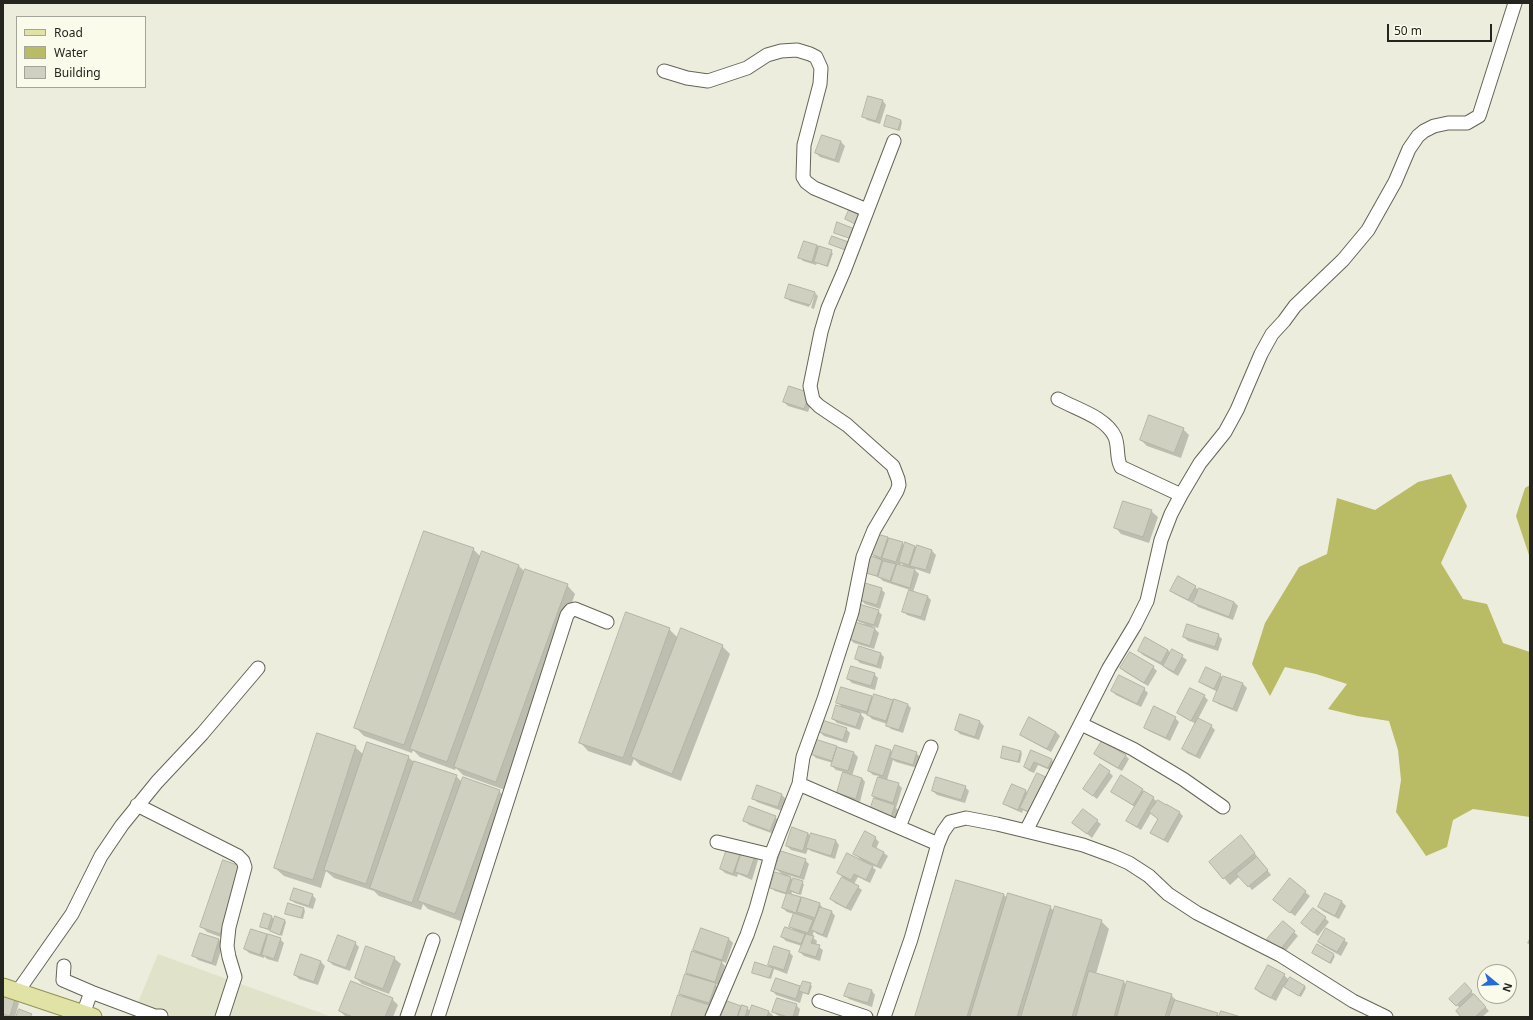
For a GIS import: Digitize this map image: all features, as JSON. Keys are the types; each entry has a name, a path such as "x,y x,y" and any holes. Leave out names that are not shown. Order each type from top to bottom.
{"main road":[{"path":"10,989 78,1015"}],"street":[{"path":"1026,831 1109,668 1135,625 1147,601 1161,540 1171,514 1192,475 1225,432 1238,410 1261,354 1272,334 1295,306 1343,260 1368,230 1395,182 1409,149 1418,136 1434,126 1466,123 1480,116 1515,3"},
{"path":"664,71 687,78 708,81 747,68 767,55 781,51 797,50 816,57 822,68 820,84 804,145 803,177 806,182 814,188 867,210"},
{"path":"712,1017 747,935 771,855 799,784 802,758 824,699 852,612 863,557 874,530 899,485 893,466 847,425 819,406 813,400 810,386 821,332 828,308 844,271 894,141"},
{"path":"1058,399 1088,413 1108,428 1114,435 1117,444 1119,464 1121,467 1181,495"},
{"path":"438,1017 568,615 571,610 575,609 607,622"},
{"path":"10,989 72,914 101,856 137,805 202,734 258,668"},
{"path":"1081,724 1133,749 1182,779 1222,807"},
{"path":"900,827 931,747"},
{"path":"799,784 938,844"},
{"path":"137,805 231,853 243,861 245,867 229,927 227,946 235,977 222,1017"},
{"path":"884,1017 911,939 938,844 943,832 950,822 966,818 1082,845 1129,863 1149,876 1168,894 1197,913 1280,955 1353,1001 1386,1017"},
{"path":"717,842 771,855"},
{"path":"407,1017 433,940"},
{"path":"64,966 63,980 155,1016 161,1016"},
{"path":"78,1015 91,992"},
{"path":"819,1001 866,1017"}],"shaded area":[{"path":"158,954 332,1017 132,1017"}],"water":[{"path":"1451,474 1467,506 1441,563 1463,599 1487,604 1503,643 1530,652 1530,817 1473,809 1453,820 1447,847 1426,856 1396,812 1401,780 1398,750 1389,721 1357,716 1328,709 1347,684 1316,674 1285,667 1270,696 1252,664 1265,623 1299,567 1327,554 1337,498 1375,510 1418,482"},
{"path":"1530,485 1530,558 1516,516 1525,488"}],"building":[{"path":"868,96 883,100 876,121 862,117"},
{"path":"887,115 901,120 898,130 884,126"},
{"path":"822,135 841,141 835,160 815,153"},
{"path":"849,210 863,217 859,226 845,219"},
{"path":"837,222 855,229 852,239 834,233"},
{"path":"832,236 851,243 848,251 829,244"},
{"path":"804,241 817,245 812,262 798,258"},
{"path":"819,246 832,250 827,266 814,262"},
{"path":"789,284 815,292 810,305 785,298"},
{"path":"789,386 810,393 804,409 783,402"},
{"path":"1149,415 1184,428 1174,453 1140,440"},
{"path":"1123,501 1152,510 1143,537 1114,528"},
{"path":"424,531 474,548 404,745 354,728"},
{"path":"877,534 888,537 881,558 871,554"},
{"path":"889,538 903,542 896,562 882,558"},
{"path":"905,542 915,546 909,565 899,562"},
{"path":"917,545 932,550 926,570 910,566"},
{"path":"482,551 519,565 447,762 410,749"},
{"path":"871,556 882,560 877,576 866,573"},
{"path":"883,561 896,564 890,581 878,577"},
{"path":"897,564 915,569 910,588 891,582"},
{"path":"525,569 568,584 496,782 454,767"},
{"path":"1178,576 1196,586 1188,600 1170,591"},
{"path":"865,583 882,588 877,605 860,600"},
{"path":"1199,588 1234,602 1229,617 1193,603"},
{"path":"909,590 928,596 921,617 902,612"},
{"path":"859,604 879,610 874,625 854,619"},
{"path":"626,612 670,628 623,758 579,743"},
{"path":"855,622 875,628 870,646 849,639"},
{"path":"1187,624 1219,634 1215,647 1183,637"},
{"path":"681,628 723,645 672,774 631,757"},
{"path":"1145,637 1168,650 1161,663 1138,651"},
{"path":"859,646 881,653 877,666 855,659"},
{"path":"1172,649 1183,655 1174,672 1163,666"},
{"path":"1130,652 1154,666 1144,683 1120,668"},
{"path":"851,666 875,673 871,686 847,679"},
{"path":"1206,667 1221,674 1214,689 1199,682"},
{"path":"1119,675 1145,688 1137,704 1111,691"},
{"path":"1223,676 1243,683 1233,709 1213,701"},
{"path":"841,687 872,696 867,712 836,703"},
{"path":"1190,688 1205,695 1191,721 1177,713"},
{"path":"874,694 893,700 886,721 867,715"},
{"path":"894,699 908,704 899,730 886,726"},
{"path":"836,705 861,713 856,727 832,719"},
{"path":"1154,706 1176,717 1166,738 1144,728"},
{"path":"960,714 980,721 975,737 955,730"},
{"path":"1029,717 1056,732 1047,749 1020,735"},
{"path":"1198,718 1212,725 1196,756 1182,749"},
{"path":"822,720 847,728 843,740 819,732"},
{"path":"317,733 356,746 313,880 274,868"},
{"path":"815,739 837,746 832,761 810,754"},
{"path":"1102,741 1126,755 1118,768 1094,754"},
{"path":"367,742 409,756 366,884 324,870"},
{"path":"876,745 891,750 883,776 868,771"},
{"path":"895,745 917,752 913,765 890,758"},
{"path":"1003,746 1021,751 1018,762 1001,758"},
{"path":"837,747 854,752 848,771 831,766"},
{"path":"1031,750 1052,759 1048,768 1034,762 1030,770 1024,767"},
{"path":"414,761 457,775 412,903 370,888"},
{"path":"1100,764 1110,771 1093,796 1083,789"},
{"path":"843,772 862,778 856,799 837,793"},
{"path":"1037,773 1050,779 1033,814 1020,808"},
{"path":"1121,775 1143,789 1133,805 1111,792"},
{"path":"463,777 500,790 455,914 418,901"},
{"path":"878,777 899,783 893,803 872,796"},
{"path":"936,777 966,786 961,800 932,791"},
{"path":"1012,784 1026,790 1018,810 1003,804"},
{"path":"757,785 782,794 778,807 752,799"},
{"path":"1144,791 1154,797 1137,827 1126,821"},
{"path":"874,798 895,805 890,820 869,813"},
{"path":"1158,800 1180,812 1164,840 1150,833 1158,819 1149,812"},
{"path":"749,806 776,816 770,831 743,821"},
{"path":"1083,809 1098,820 1087,834 1072,823"},
{"path":"792,827 808,833 803,851 786,846"},
{"path":"865,831 876,837 872,846 884,852 877,866 853,854"},
{"path":"811,833 836,840 831,856 806,848"},
{"path":"1241,835 1255,853 1223,879 1209,862"},
{"path":"728,846 741,851 733,874 720,869"},
{"path":"742,851 755,856 748,876 735,872"},
{"path":"781,851 806,859 800,877 775,869"},
{"path":"847,853 873,866 866,880 854,874 851,880 837,873"},
{"path":"1257,857 1268,870 1248,887 1236,874"},
{"path":"223,860 243,867 220,934 200,927"},
{"path":"775,872 791,877 786,893 770,888"},
{"path":"842,877 859,886 846,908 830,899"},
{"path":"793,878 803,881 799,894 789,890"},
{"path":"1290,878 1306,891 1290,913 1273,900"},
{"path":"956,880 1004,894 967,1017 915,1017"},
{"path":"294,888 313,894 309,906 290,900"},
{"path":"787,893 801,897 796,913 782,908"},
{"path":"1008,893 1051,906 1017,1017 970,1017"},
{"path":"1325,893 1342,901 1335,916 1318,907"},
{"path":"802,897 820,903 815,918 797,912"},
{"path":"288,903 304,908 301,918 285,914"},
{"path":"1055,906 1102,920 1072,1017 1021,1017"},
{"path":"820,907 832,911 823,935 811,930"},
{"path":"1313,908 1326,917 1314,933 1301,923"},
{"path":"264,913 272,916 268,929 260,927"},
{"path":"794,913 813,920 808,933 789,927"},
{"path":"275,916 285,920 280,935 270,931"},
{"path":"1283,921 1295,931 1280,950 1267,939"},
{"path":"785,927 805,934 801,944 781,937"},
{"path":"701,928 729,938 722,960 693,950"},
{"path":"1326,928 1345,939 1337,952 1318,942"},
{"path":"251,929 267,934 260,955 244,949"},
{"path":"200,933 219,939 212,963 192,956"},
{"path":"268,934 281,938 274,959 262,955"},
{"path":"806,934 814,936 811,943 820,945 816,957 799,952"},
{"path":"338,935 356,942 346,968 328,961"},
{"path":"1317,944 1334,954 1330,963 1312,953"},
{"path":"366,946 395,957 383,989 355,978"},
{"path":"774,946 790,951 784,970 768,965"},
{"path":"692,951 722,961 715,982 686,973"},
{"path":"301,954 321,961 314,982 294,975"},
{"path":"755,962 773,968 769,978 752,973"},
{"path":"1268,965 1285,974 1271,998 1255,989"},
{"path":"1089,971 1124,981 1114,1017 1076,1017"},
{"path":"685,974 716,983 709,1003 679,994"},
{"path":"1290,977 1305,986 1299,996 1284,987"},
{"path":"776,978 800,986 796,999 771,991"},
{"path":"351,981 393,998 385,1017 353,1017 339,1011"},
{"path":"803,981 811,983 808,994 799,991"},
{"path":"1127,981 1172,994 1165,1017 1117,1017"},
{"path":"849,983 872,990 868,1003 844,996"},
{"path":"1465,983 1472,991 1456,1006 1449,999"},
{"path":"1474,994 1477,997 1477,1004 1483,1004 1486,1007 1475,1017 1461,1017 1456,1011"},
{"path":"3,995 15,999 10,1016 3,1014"},
{"path":"678,995 709,1005 705,1017 671,1017"},
{"path":"777,998 797,1004 793,1017 772,1012"},
{"path":"1175,1000 1218,1013 1216,1017 1169,1017"},
{"path":"727,1001 741,1006 737,1017 721,1017"},
{"path":"742,1005 748,1007 745,1017 738,1017"},
{"path":"752,1005 769,1011 767,1017 748,1017"},
{"path":"19,1009 32,1014 30,1017 16,1017"},
{"path":"1221,1011 1241,1017 1219,1017"}]}
